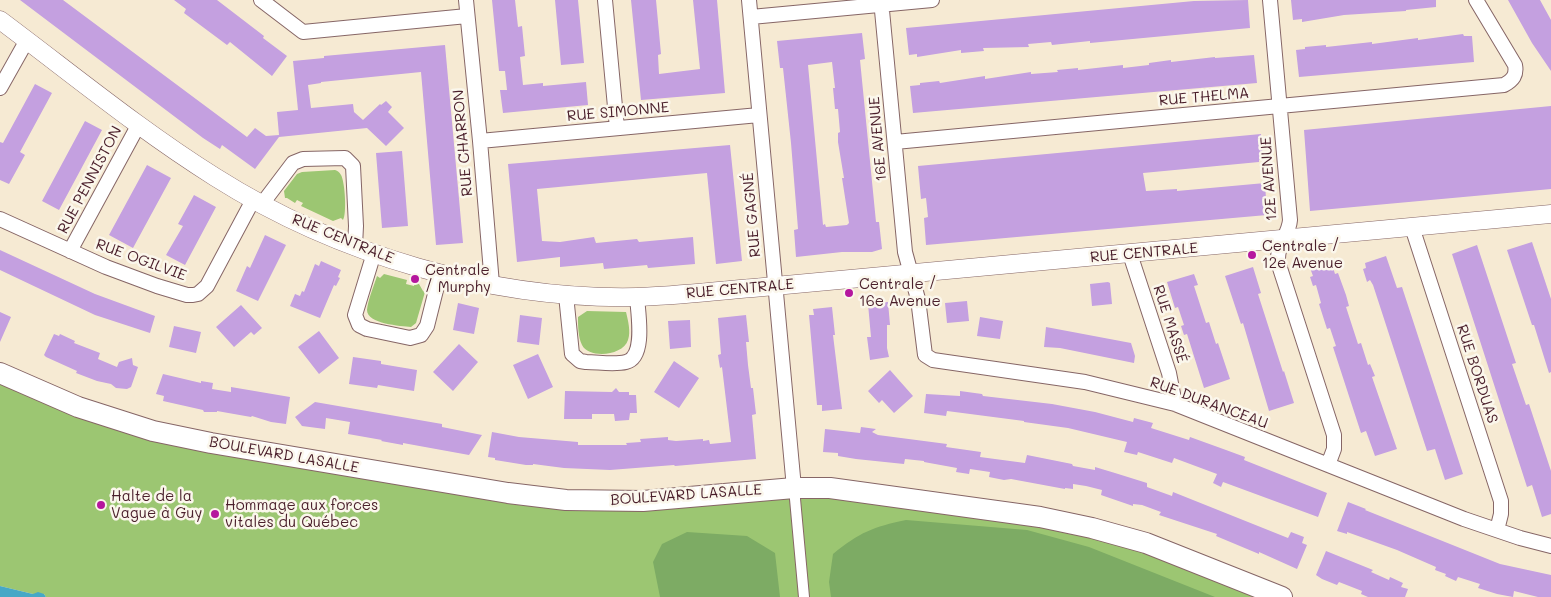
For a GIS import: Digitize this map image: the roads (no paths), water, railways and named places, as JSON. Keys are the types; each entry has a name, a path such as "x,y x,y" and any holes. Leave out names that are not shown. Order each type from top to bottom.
{"main road":[{"name":"BOULEVARD LASALLE","path":"0,373 78,407 153,431 211,443 508,493 566,500 643,501 794,488 844,489 1065,522 1146,543 1282,597"}],"street":[{"path":"261,0 303,32 467,16"},
{"name":"RUE CHARRON","path":"466,0 492,284"},
{"path":"605,0 617,128"},
{"name":"RUE GAGNÉ","path":"749,0 794,488"},
{"path":"750,17 881,2 932,0"},
{"name":"12E AVENUE","path":"1270,0 1290,220 1289,228 1278,250 1278,262 1335,440 1328,465"},
{"name":"RUE THELMA","path":"895,142 1497,87 1504,85 1514,78 1516,74 1515,65 1476,0"},
{"name":"16E AVENUE","path":"881,2 905,252 911,274"},
{"name":"RUE CENTRALE","path":"0,20 196,165 258,202 293,220 374,254 440,274 492,284 566,294 637,297 775,286 1551,214"},
{"path":"0,88 27,40"},
{"name":"RUE SIMONNE","path":"480,141 760,115"},
{"name":"RUE PENNISTON","path":"70,250 139,124"},
{"path":"258,202 293,164 303,159 345,158 353,166 355,246"},
{"name":"RUE OGILVIE","path":"0,219 123,274 187,295 198,294 207,286 258,202"},
{"name":"RUE BORDUAS","path":"1412,228 1501,501 1502,514 1497,530"},
{"path":"374,254 355,315 355,319 360,326 367,329 410,338 421,336 427,326 440,274"},
{"name":"RUE MASSÉ","path":"1130,254 1169,373 1176,404"},
{"name":"RUE DURANCEAU","path":"911,274 918,299 925,356 933,360 1085,382 1176,404 1497,530 1551,546"},
{"path":"566,294 572,354 580,361 586,362 624,363 633,359 639,347 637,297"},
{"path":"794,488 804,597"}],"water":[{"path":"0,586 33,594 38,592 46,597 0,597"}],"place":[{"name":"Centrale / 12e Avenue","path":"1252,255"},
{"name":"Centrale / Murphy","path":"415,279"},
{"name":"Centrale / 16e Avenue","path":"849,293"},
{"name":"Halte de la Vague à Guy","path":"101,505"},
{"name":"Hommage aux forces vitales du Québec","path":"215,514"}]}
